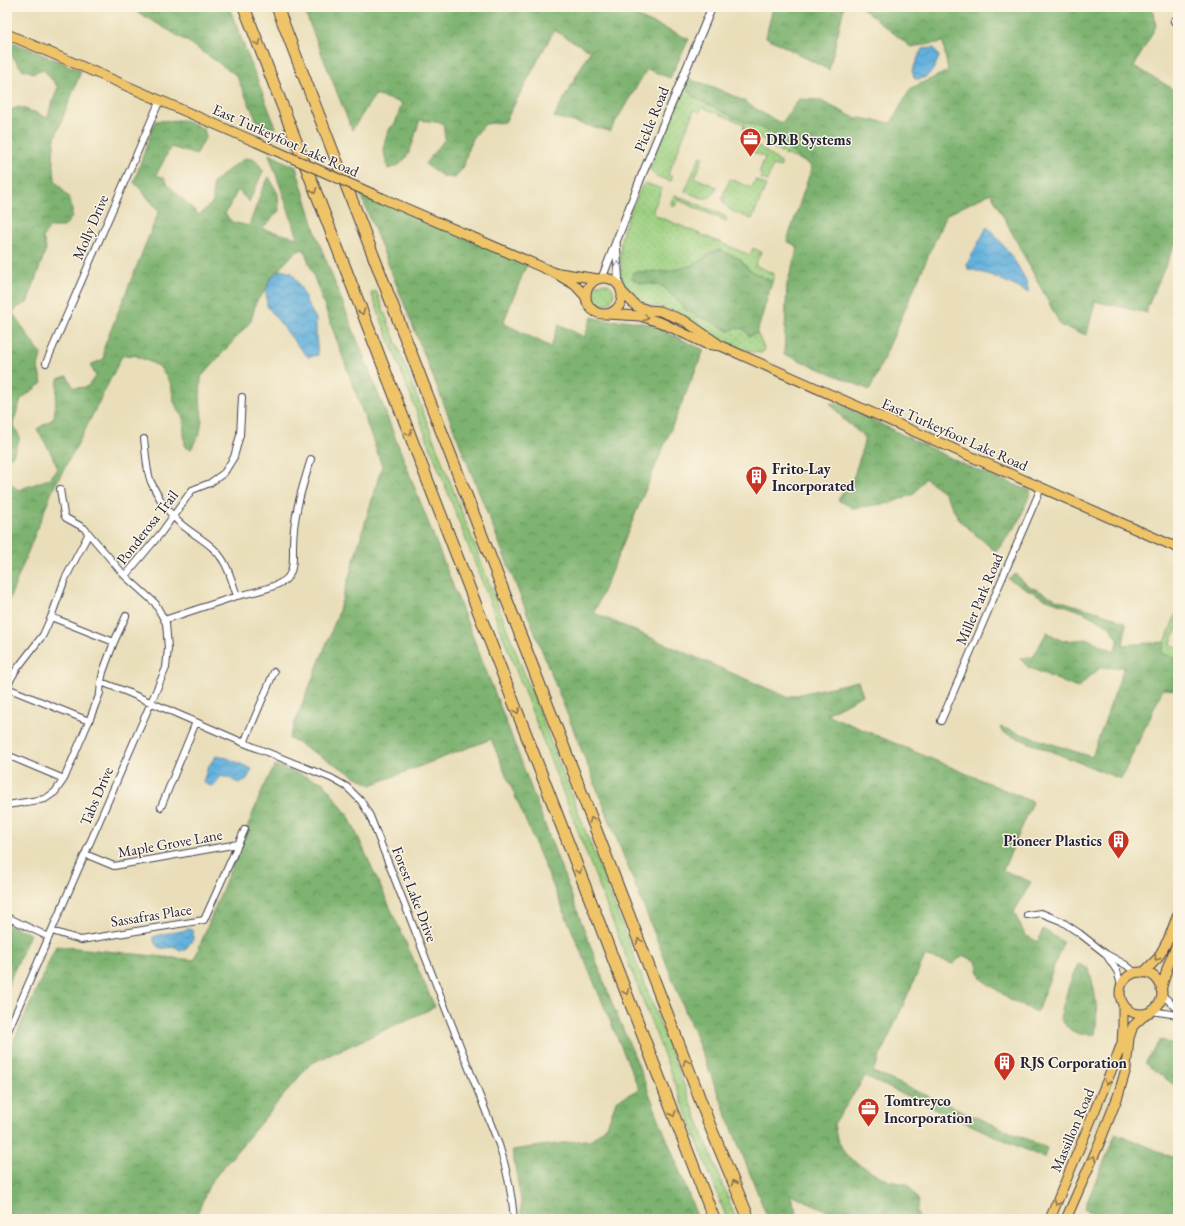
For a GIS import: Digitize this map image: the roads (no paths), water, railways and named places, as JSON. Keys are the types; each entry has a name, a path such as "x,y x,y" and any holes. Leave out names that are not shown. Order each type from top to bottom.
{"highway":[{"path":"244,7 714,1219"},
{"path":"278,7 710,1126 749,1219"}],"main road":[{"name":"East Turkeyfoot Lake Road","path":"7,34 554,272 575,285 586,298"},
{"name":"East Turkeyfoot Lake Road","path":"554,272 600,278"},
{"path":"600,278 610,279 620,289 622,297 620,303 613,312 601,314 590,308 586,298 586,292 589,286 600,278"},
{"name":"East Turkeyfoot Lake Road","path":"620,289 636,306 648,310 660,311 685,321 721,346 1178,548"},
{"name":"East Turkeyfoot Lake Road","path":"607,314 640,316 662,324 706,344 721,346"},
{"path":"1140,973 1158,958 1169,938 1178,914"},
{"path":"1161,992 1160,984 1155,978 1150,974 1140,973 1130,975 1125,979 1121,985 1120,998 1127,1010 1133,1013 1140,1014 1149,1012 1158,1005 1168,966 1178,941"},
{"name":"Massillon Road","path":"1050,1219 1122,1043 1124,1027 1123,1004"},
{"name":"Massillon Road","path":"1066,1219 1118,1096 1126,1069 1129,1038 1133,1026 1149,1012"}],"street":[{"name":"Pickle Road","path":"600,278 712,7"},
{"name":"Molly Drive","path":"46,364 160,100"},
{"name":"Pickle Road","path":"616,241 620,289"},
{"name":"Ponderosa Trail","path":"125,576 161,533 192,490 210,483 224,473 234,457 240,435 242,397"},
{"path":"144,440 150,480 158,496 173,517 204,540 225,562 237,596"},
{"path":"164,620 237,596 281,584 288,577 292,568 293,531 297,508 311,459"},
{"name":"Tabs Drive","path":"7,1033 166,668 168,648 166,623 155,603 125,576 88,535 84,528 66,518 64,515 60,488"},
{"name":"Miller Park Road","path":"941,721 1041,488"},
{"path":"88,535 65,579 43,634 16,670 7,687 89,721"},
{"path":"7,805 45,799 55,792 64,779 100,693 101,682 114,642 126,616"},
{"path":"51,617 114,642"},
{"path":"244,743 274,672"},
{"name":"Forest Lake Drive","path":"101,682 336,781 346,787 361,801 370,816 499,1145 507,1170 514,1219"},
{"path":"161,807 196,722"},
{"path":"7,755 64,779"},
{"name":"Sassafras Place","path":"51,934 81,940 204,920 245,829"},
{"name":"Maple Grove Lane","path":"85,854 114,866 238,844"},
{"path":"1027,915 1041,913 1061,921 1106,954 1140,973"},
{"path":"7,918 51,934"},
{"path":"1106,954 1117,971 1121,985"},
{"path":"1161,992 1178,1009"},
{"path":"1149,1012 1178,1015"}],"water":[{"path":"934,48 939,57 933,69 924,78 915,79 912,71 922,49"},
{"path":"987,227 1003,244 1019,268 1026,281 1029,293 992,276 968,269 967,264"},
{"path":"280,270 292,273 316,319 318,355 308,357 267,306 266,290 270,279"},
{"path":"216,756 227,758 252,769 247,779 239,783 221,776 212,786 209,786 203,782 208,767"},
{"path":"189,929 193,931 193,939 185,950 180,950 176,947 159,947 153,937 162,934"}],"place":[{"name":"DRB Systems","path":"751,158"},
{"name":"Frito-Lay Incorporated","path":"756,496"},
{"name":"Pioneer Plastics","path":"1118,860"},
{"name":"RJS Corporation","path":"1004,1082"},
{"name":"Tomtreyco Incorporation","path":"868,1128"}]}
